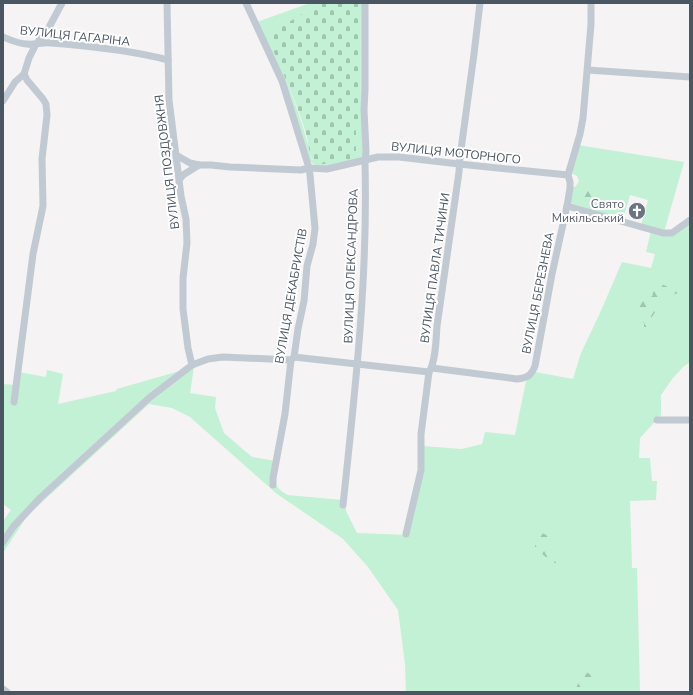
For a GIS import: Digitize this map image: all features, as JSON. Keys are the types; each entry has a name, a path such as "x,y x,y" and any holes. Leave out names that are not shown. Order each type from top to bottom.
{"street":[{"path":"3,101 15,82 24,74 29,58 36,44 46,33 62,3"},
{"name":"ВУЛИЦЯ ПОЗДОВЖНЯ","path":"168,3 169,100 187,230 183,292 188,348 192,365"},
{"name":"ВУЛИЦЯ ДЕКАБРИСТІВ","path":"246,3 282,81 309,168 315,228 313,244 307,266 304,301 273,478 274,485"},
{"name":"ВУЛИЦЯ ОЛЕКСАНДРОВА","path":"343,505 358,365 365,248 365,3"},
{"name":"ВУЛИЦЯ ПАВЛА ТИЧИНИ","path":"406,534 421,470 421,434 460,164 480,3"},
{"name":"ВУЛИЦЯ БЕРЕЗНЕВА","path":"430,370 524,379 531,374 535,366 552,274 567,206 570,188 568,175 580,134 588,70 591,3"},
{"name":"ВУЛИЦЯ ГАГАРІНА","path":"3,37 19,43 51,43 113,50 150,55 168,60"},
{"path":"19,43 29,58"},
{"path":"588,70 690,77"},
{"path":"14,402 22,329 33,254 43,206 42,159 48,115 44,99 27,80 24,74"},
{"name":"ВУЛИЦЯ МОТОРНОГО","path":"176,155 199,166 211,165 301,170 309,168 321,170 378,157 399,157 568,175"},
{"path":"179,180 183,175 199,166"},
{"path":"567,206 663,233 672,233 690,220"},
{"path":"3,542 13,527 40,498 148,398 192,365 208,359 223,357 293,358 358,365 430,370"},
{"path":"657,420 690,420"},
{"path":"3,689 7,692"}],"green space":[{"path":"310,3 319,3 268,36 298,112 312,160 356,158 356,126 360,126 361,3 364,3 363,158 328,167 315,165 310,161 257,22"},
{"path":"319,3 361,3 360,126 356,127 356,158 318,165 311,156 307,137 298,111 267,36"},
{"path":"578,145 684,162 664,232 641,225 648,200 630,195 623,219 570,203 572,188 576,186 579,181 577,176 571,173"},
{"path":"586,188 590,190 590,194 594,197 594,200 577,197 577,194"},
{"path":"690,221 690,362 673,378 661,395 661,415 640,438 639,458 650,458 652,481 657,481 656,500 630,501 632,568 637,568 640,692 406,692 405,664 398,610 368,567 343,539 277,494 190,417 172,408 149,404 27,516 3,553 3,543 23,516 149,400 194,367 190,393 216,397 215,408 224,433 252,457 275,461 274,476 276,485 283,492 288,495 342,500 357,533 408,535 422,446 462,449 482,444 485,432 515,435 526,381 535,372 573,379 581,353 622,262 651,268 655,254 646,252 651,231 663,234"},
{"path":"653,280 668,287 684,287 686,292 684,294 672,295 660,306 651,319 650,337 647,338 642,333 644,324 634,308 639,299 651,297 653,295 647,286 649,282"},
{"path":"47,370 63,374 58,404 116,391 117,389 183,370 148,397 3,539 3,521 11,510 3,504 3,384 17,385 18,372 46,377"},
{"path":"532,531 540,532 554,538 555,540 551,544 548,543 531,536"},
{"path":"537,543 553,554 556,563 553,563 535,548"},
{"path":"586,672 592,675 594,681 585,692 574,692 582,680 581,675"}],"place":[{"name":"Свято Микільський","path":"637,211"}]}
